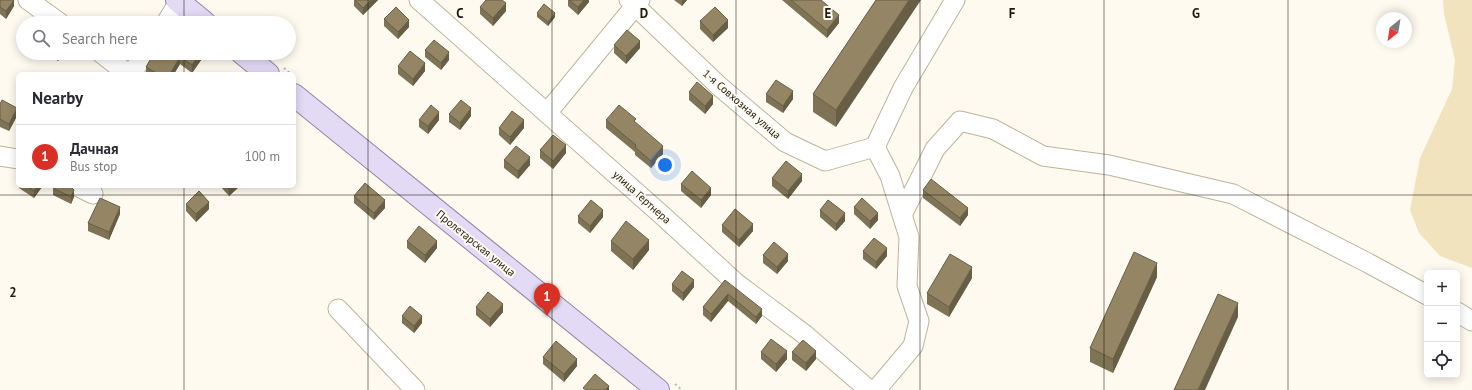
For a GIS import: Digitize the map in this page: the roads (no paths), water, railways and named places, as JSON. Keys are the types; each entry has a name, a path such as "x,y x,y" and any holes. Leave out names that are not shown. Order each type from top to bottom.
{"main road":[{"path":"178,1 196,16"},
{"path":"251,60 266,72"},
{"name":"Пролетарская улица","path":"296,97 658,390"}],"street":[{"path":"28,0 50,16"},
{"name":"улица Гертнера","path":"419,0 664,216 736,283 804,334 869,390"},
{"path":"876,390 913,346 919,321 907,286 909,237 890,176 875,147 903,88 955,0"},
{"path":"170,16 178,1"},
{"path":"547,113 635,2"},
{"name":"1-я Совхозная улица","path":"635,2 719,86 785,142 825,161 875,147"},
{"path":"111,60 127,72"},
{"path":"132,72 141,60"},
{"path":"902,215 935,149 960,121 993,129 1043,156 1109,165 1233,194 1368,263 1424,294"},
{"path":"0,156 16,159"},
{"path":"338,309 415,390"},
{"path":"1460,314 1472,321"}],"place":[{"name":"Дачная","path":"547,316"}]}
